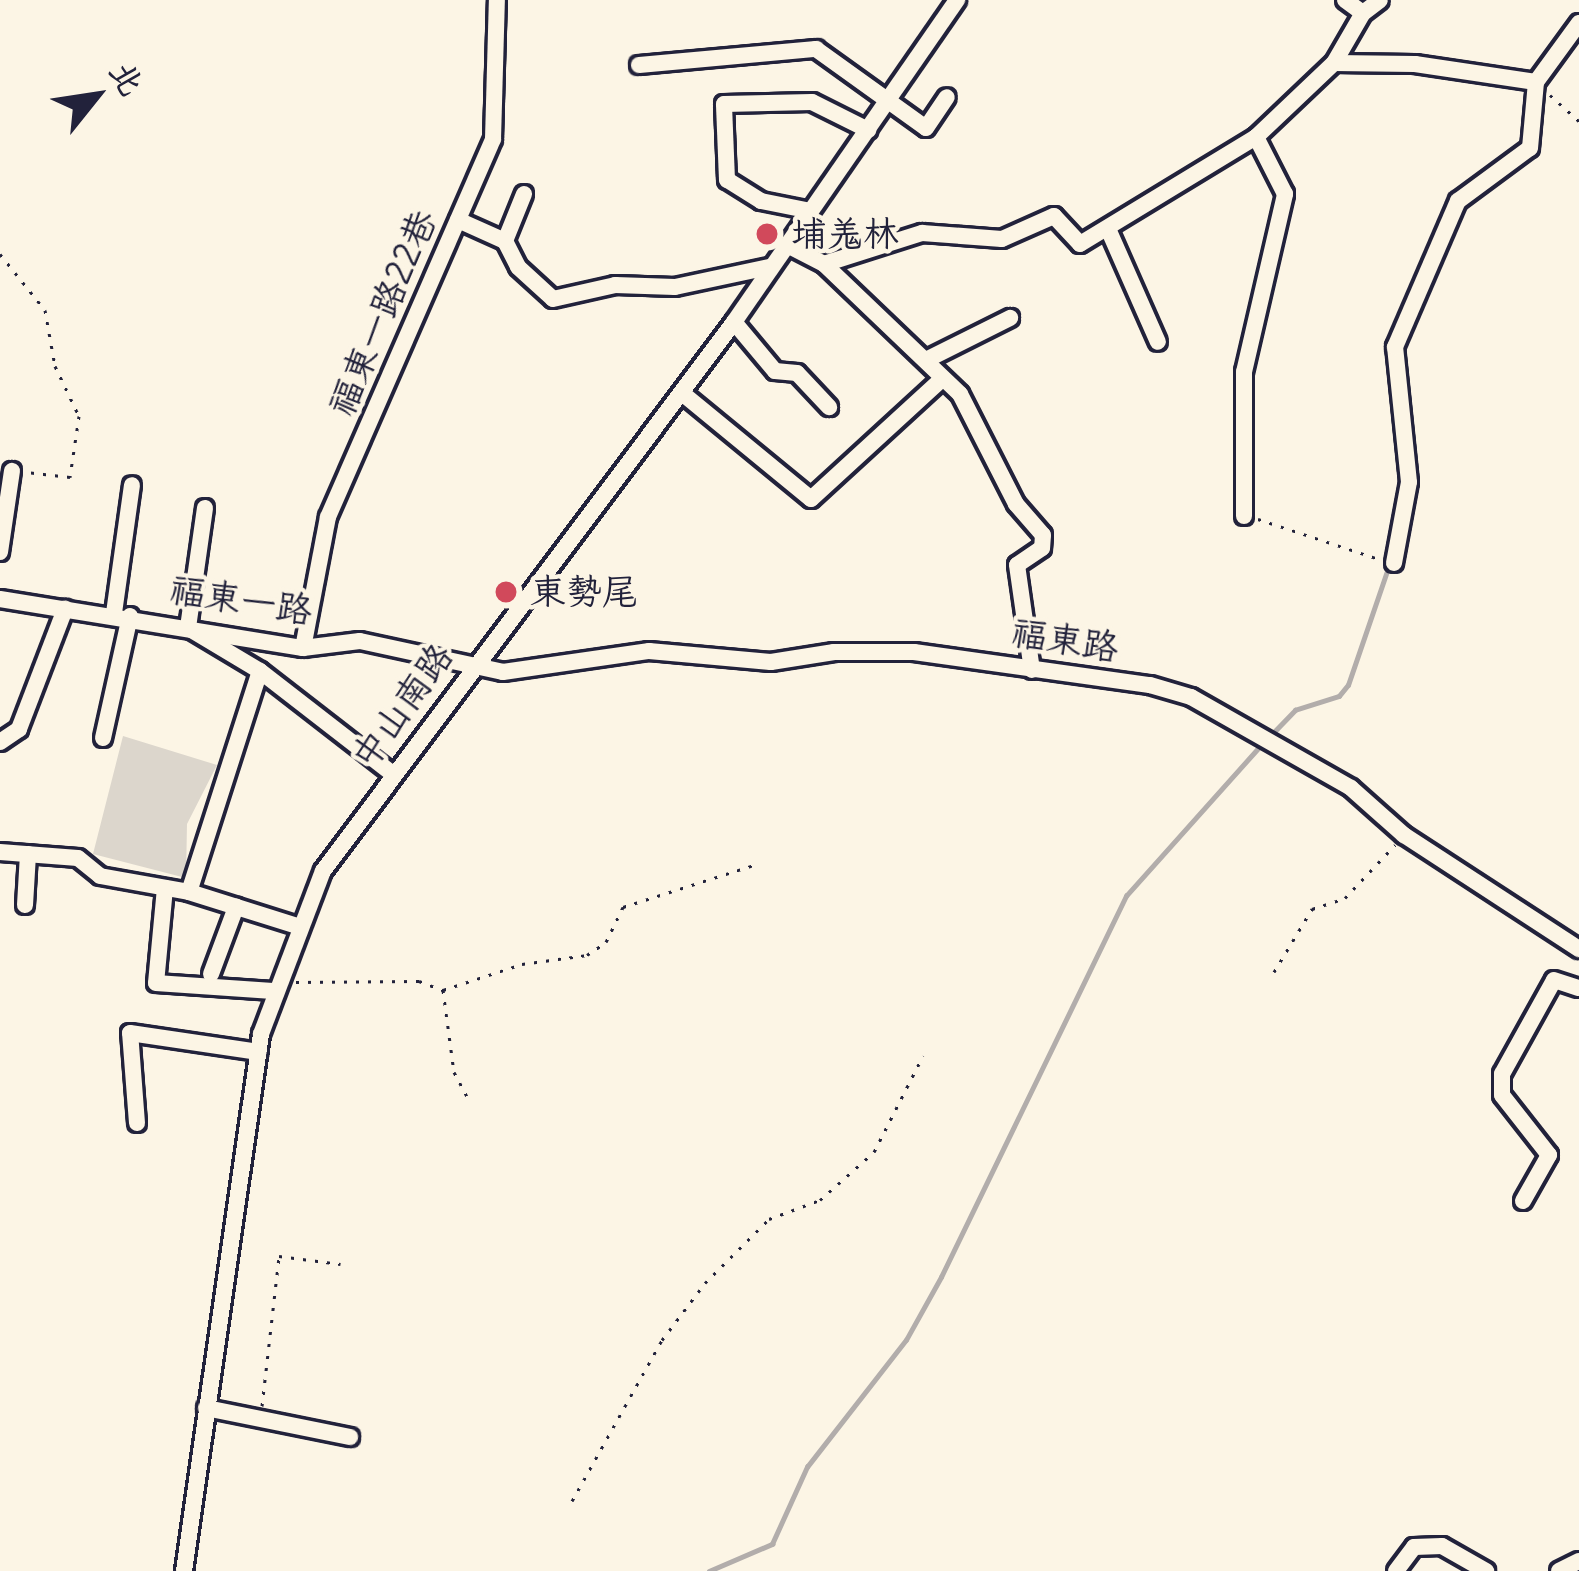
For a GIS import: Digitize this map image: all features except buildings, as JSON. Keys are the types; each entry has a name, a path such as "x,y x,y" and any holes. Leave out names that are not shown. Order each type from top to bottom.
{"street":[{"name":"福東一路22巷","path":"303,648 328,517 493,139 496,0"},
{"name":"中山南路","path":"184,1571 259,1052 274,986 323,871 470,667 734,322 957,0"},
{"path":"1345,0 1363,13"},
{"path":"824,264 922,233 1002,239 1054,216 1080,244 1109,231 1256,137 1334,62 1363,13 1380,0"},
{"path":"1384,561 1408,482 1395,347 1458,201 1530,148 1536,82 1579,23"},
{"path":"639,64 816,49 891,98 926,128 947,97"},
{"path":"1334,62 1438,66 1536,82"},
{"path":"811,211 761,201 728,180 724,104 812,102 868,130"},
{"path":"1244,516 1244,372 1286,194 1256,137"},
{"path":"505,241 524,194"},
{"path":"458,220 505,241 518,267 553,298 614,285 675,287 769,267"},
{"path":"1109,231 1158,341"},
{"path":"787,245 824,264 960,394 1016,504 1043,536 1042,548 1017,566 1032,670"},
{"path":"928,359 1010,318"},
{"path":"734,322 775,371 797,373 829,407"},
{"path":"682,393 812,499 942,380"},
{"path":"0,551 12,471"},
{"path":"103,738 122,614 132,485"},
{"path":"205,508 188,628 260,670 393,774"},
{"name":"福東一路","path":"0,599 122,614 303,648 360,641 470,667"},
{"path":"0,742 19,729 65,609"},
{"name":"福東路","path":"470,667 503,672 649,651 771,662 834,652 914,652 1191,697 1352,788 1404,835 1579,950"},
{"path":"189,892 260,670"},
{"path":"0,852 78,858 100,876 189,892 297,926"},
{"path":"25,905 28,854"},
{"path":"165,887 156,983 274,986"},
{"path":"211,974 236,907"},
{"path":"1523,1201 1549,1154 1502,1095 1502,1074 1554,980 1579,988"},
{"path":"137,1123 130,1033 259,1052"},
{"path":"206,1408 350,1437"},
{"path":"1396,1571 1414,1547 1442,1546 1486,1571"},
{"path":"1559,1571 1579,1561"}],"path":[{"path":"1536,82 1579,121"},
{"path":"0,254 45,310 55,366 79,416 70,477 12,471"},
{"path":"1244,516 1384,561"},
{"path":"1274,972 1312,909 1345,898 1404,835"},
{"path":"274,986 419,981 443,990 522,964 586,955 606,942 623,907 754,865"},
{"path":"443,990 454,1072 467,1096"},
{"path":"572,1501 662,1340 706,1282 769,1219 820,1200 874,1152 923,1056"},
{"path":"260,1419 279,1256 340,1264"}],"shaded area":[{"path":"123,736 217,765 187,824 186,878 93,854"}],"waterway":[{"path":"1524,123 1530,88"},
{"path":"1434,237 1449,195 1492,166"},
{"path":"1389,340 1406,302"},
{"path":"1270,736 1295,710 1339,696 1348,685 1389,565"},
{"path":"709,1571 772,1544 807,1467 906,1340 941,1277 1126,896 1262,744"}],"place":[{"name":"埔羗林","path":"767,234"},
{"name":"東勢尾","path":"506,592"}]}
